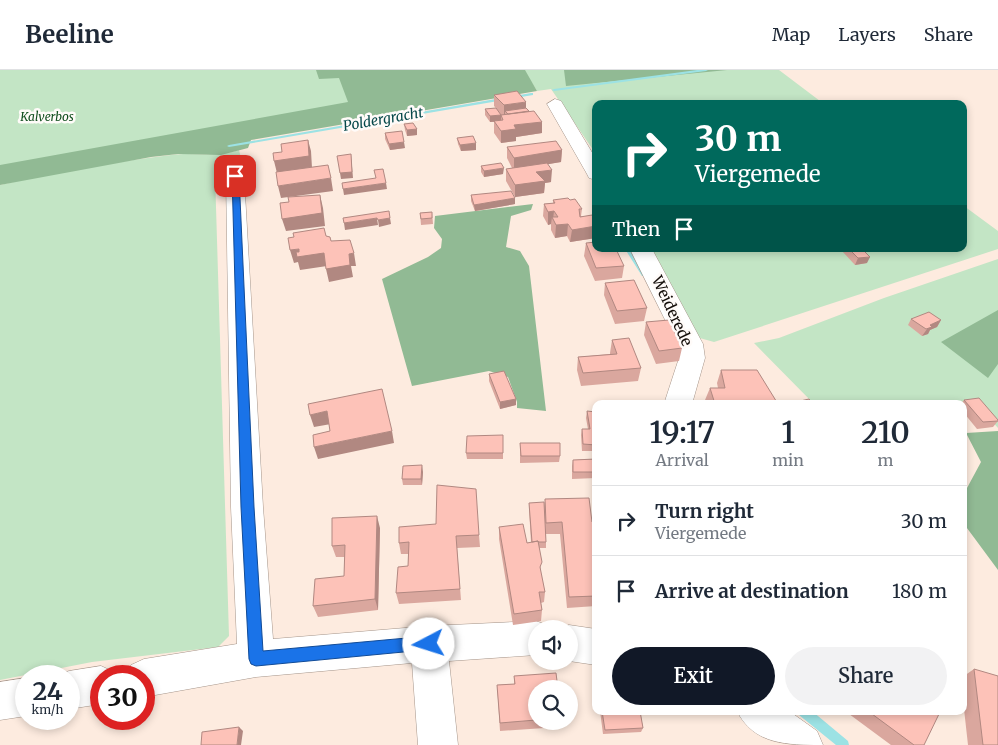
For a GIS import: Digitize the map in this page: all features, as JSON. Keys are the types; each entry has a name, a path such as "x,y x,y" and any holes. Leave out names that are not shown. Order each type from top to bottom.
{"street":[{"path":"554,104 592,167"},
{"path":"235,176 247,507 256,659"},
{"name":"Weiderede","path":"643,252 690,344 692,358 679,400"},
{"path":"155,676 256,659 429,644 528,638"},
{"path":"429,644 438,745"},
{"path":"578,644 592,646"},
{"path":"0,701 15,698"},
{"path":"762,715 803,745"}],"green space":[{"name":"Kalverbos","path":"0,70 779,70 819,100 592,100 592,148 551,89 537,91 532,83 0,173"},
{"path":"316,70 525,70 537,91 251,140 248,148 221,155 178,154 151,157 0,185 0,165 348,102 339,78 319,79"},
{"path":"564,70 727,70 566,86"},
{"path":"239,150 244,170 215,174 229,636 218,647 77,665 15,665 15,677 0,680 0,185 128,161 180,154 221,154"},
{"path":"533,204 531,210 511,216 506,247 520,251 529,266 546,411 517,408 517,402 508,377 489,371 412,386 382,279 428,257 441,248 442,239 434,228 435,216"},
{"path":"967,208 998,231 998,249 714,342 696,337 681,304 650,252 967,252"},
{"path":"998,259 998,428 973,400 810,400 754,343 779,338 884,298"},
{"path":"998,310 998,364 988,378 941,342"},
{"path":"998,431 998,570 967,528 967,488 981,462 967,433"}],"building":[{"path":"517,91 526,102 504,105 494,95"},
{"path":"496,108 501,115 490,116 485,109"},
{"path":"526,108 529,111 508,114 505,111"},
{"path":"534,111 542,122 514,125 516,129 501,131 494,121 503,120 501,115"},
{"path":"413,123 417,129 407,130 404,124"},
{"path":"402,131 404,142 389,144 385,133"},
{"path":"473,136 476,143 460,145 457,138"},
{"path":"308,140 309,156 274,161 273,153 282,152 281,144"},
{"path":"556,141 562,150 514,158 507,147"},
{"path":"351,154 352,172 340,173 337,156"},
{"path":"501,163 504,168 484,171 481,166"},
{"path":"547,163 552,170 536,172 545,181 515,185 506,169"},
{"path":"328,165 331,178 278,186 276,172"},
{"path":"383,169 386,183 343,189 342,183 376,178 374,170"},
{"path":"511,191 515,198 474,205 471,195"},
{"path":"320,195 322,213 282,219 280,203 289,202 288,197"},
{"path":"575,199 582,209 579,209 580,217 592,215 592,227 572,230 568,224 556,225 552,217 558,217 554,211 548,212 544,204 555,203 553,200"},
{"path":"389,211 390,218 344,223 343,218"},
{"path":"432,212 432,218 421,219 420,213"},
{"path":"324,228 326,236 330,237 331,241 350,240 354,253 349,254 350,265 326,269 324,253 297,257 296,252 299,252 299,249 290,250 288,238 294,237 293,233"},
{"path":"592,242 592,252 617,252 624,266 596,268 586,243"},
{"path":"852,252 865,252 870,257 858,258"},
{"path":"634,280 647,308 617,311 605,283"},
{"path":"929,312 941,320 930,325 932,327 926,329 911,319"},
{"path":"669,320 682,348 659,351 646,322"},
{"path":"629,338 641,368 583,373 578,357 617,354 612,340"},
{"path":"721,370 757,370 776,400 714,400 710,388 725,388"},
{"path":"504,371 516,399 500,402 489,374"},
{"path":"382,389 392,431 314,447 313,435 330,431 327,411 310,415 308,404"},
{"path":"979,398 998,421 983,422 967,403 967,400 964,400"},
{"path":"587,411 592,412 592,445 583,444 582,429 590,429"},
{"path":"503,435 503,453 466,453 467,436"},
{"path":"520,443 560,443 560,456 521,456"},
{"path":"592,459 592,472 573,472 573,460"},
{"path":"422,465 421,479 402,479 403,466"},
{"path":"437,485 476,489 479,535 456,536 460,589 396,593 398,567 408,566 409,542 399,543 399,527 436,524"},
{"path":"589,498 592,522 592,596 569,597 562,522 546,523 545,499"},
{"path":"544,502 546,542 532,542 529,503"},
{"path":"377,516 375,599 313,606 315,579 344,576 345,545 332,546 332,518"},
{"path":"523,524 527,543 538,541 542,562 540,567 545,592 539,592 542,610 514,614 499,527"},
{"path":"974,669 998,676 998,745 983,745"},
{"path":"556,673 557,680 528,680 528,721 500,723 497,685 515,684 514,676"},
{"path":"603,715 641,715 643,728 605,730"},
{"path":"873,715 939,715 924,745 914,745"},
{"path":"239,727 237,745 201,745 202,732"}],"waterway":[{"name":"Poldergracht","path":"554,90 706,70"},
{"name":"Poldergracht","path":"229,146 531,94"},
{"path":"630,252 644,275"},
{"path":"808,715 844,745"}],"route":[{"path":"235,176 247,507 256,659 429,644"}]}
